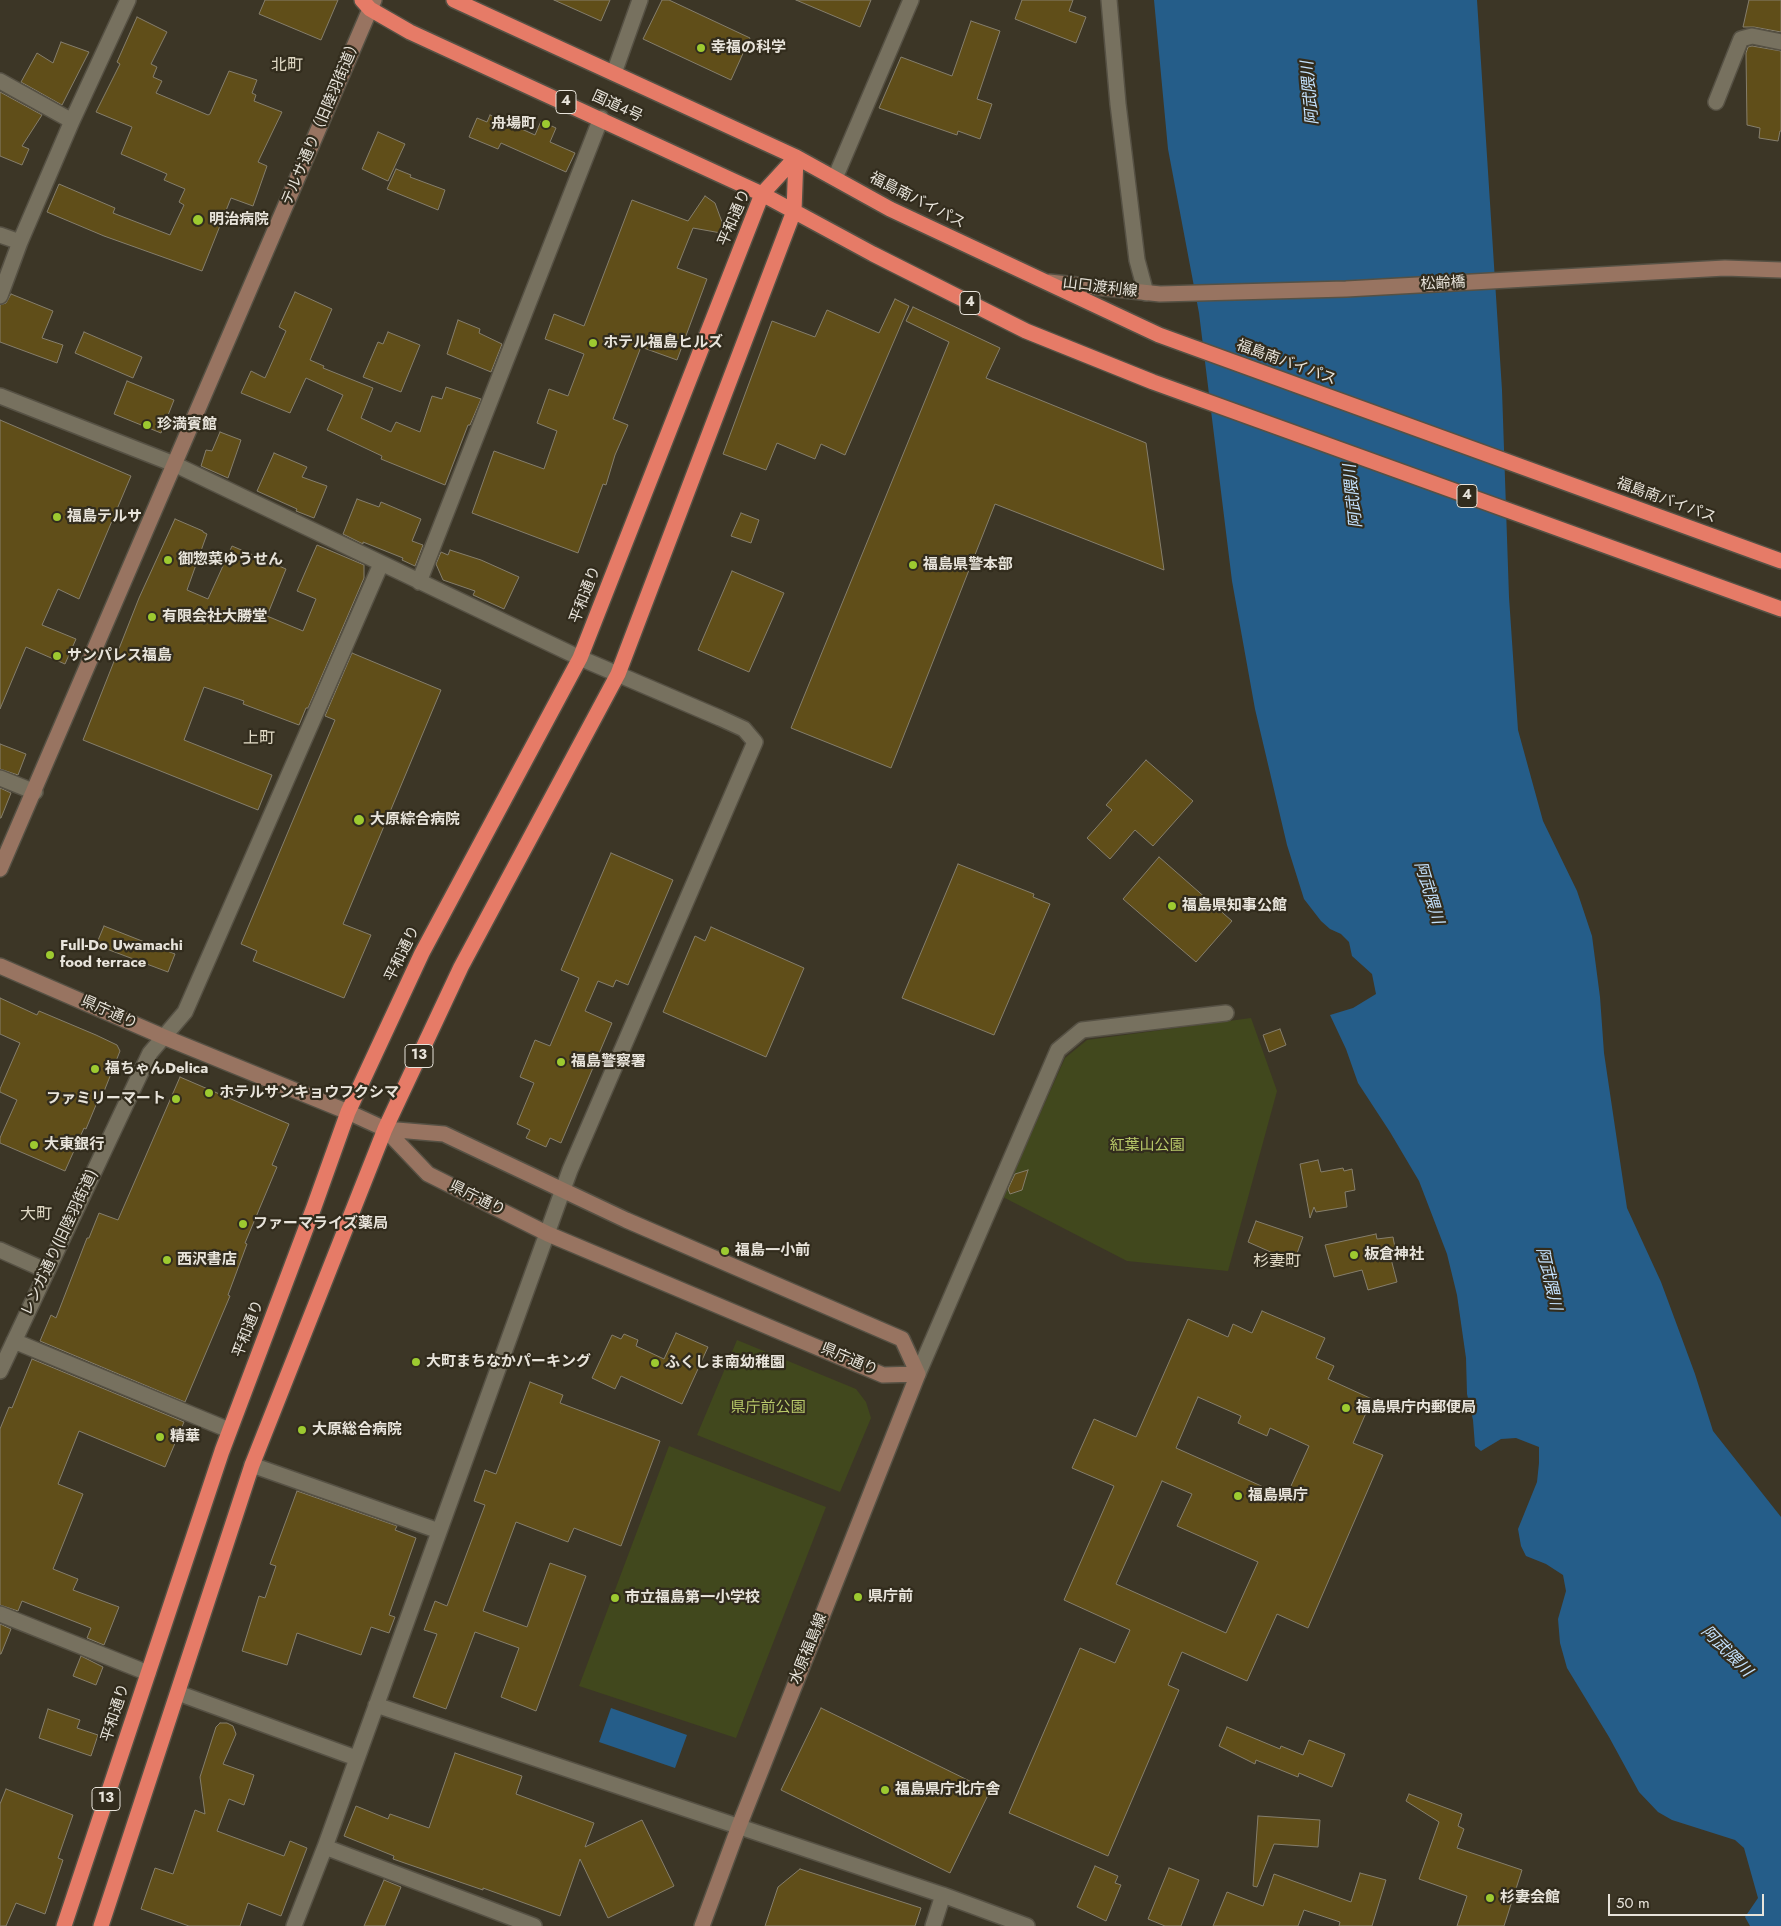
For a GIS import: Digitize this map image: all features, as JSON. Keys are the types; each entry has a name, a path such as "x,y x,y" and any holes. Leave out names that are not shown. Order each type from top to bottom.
{"highway":[{"name":"国道4号","path":"454,0 796,157"},
{"name":"国道4号","path":"369,3 410,32 601,118 794,211"},
{"name":"福島南バイパス","path":"796,157 890,209 1159,335 1781,562"},
{"name":"平和通り","path":"64,1926 229,1430 348,1112 422,953 580,658 762,194 796,157"},
{"name":"13","path":"101,1926 252,1465 384,1129 460,967 618,674 794,211 796,157"},
{"name":"4","path":"794,211 873,254 1026,331 1153,382 1781,609"}],"main road":[{"name":"テルサ通り（旧陸羽街道）","path":"0,869 369,3"},
{"name":"松齢橋","path":"1153,294 1346,289 1725,268 1781,270"},
{"name":"山口渡利線","path":"1040,280 1153,294"},
{"name":"県庁通り","path":"0,966 164,1038 348,1112 384,1129 428,1174 548,1234 883,1375 918,1374 902,1338 626,1220 444,1134 384,1129"},
{"name":"水原福島線","path":"702,1926 738,1826 918,1374"}],"street":[{"path":"0,296 20,242 72,121 128,0"},
{"path":"614,73 640,0"},
{"path":"835,178 910,0"},
{"path":"1109,0 1118,104 1137,260 1153,294"},
{"path":"1716,102 1741,39 1752,36 1781,42"},
{"path":"0,81 72,121"},
{"path":"419,582 601,118"},
{"path":"0,235 20,242"},
{"path":"0,396 174,464 580,658 744,729 756,742 562,1190 548,1234 294,1926"},
{"name":"レンガ通り(旧陸羽街道)","path":"0,1371 150,1053 185,1012 381,564"},
{"path":"0,778 34,792"},
{"path":"918,1374 1058,1050 1082,1030 1226,1013"},
{"path":"0,1250 47,1271"},
{"path":"14,1341 229,1430"},
{"path":"252,1465 439,1531"},
{"path":"0,1614 148,1673"},
{"path":"178,1692 356,1758"},
{"path":"376,1705 943,1895 1028,1926"},
{"path":"324,1847 534,1926"},
{"path":"933,1926 943,1895"}],"green space":[{"name":"紅葉山公園","path":"1251,1018 1277,1091 1228,1271 1127,1261 1003,1197 1065,1058 1087,1040"},
{"name":"県庁前公園","path":"737,1340 856,1389 866,1402 871,1418 840,1492 697,1435"},
{"path":"669,1446 826,1507 736,1738 579,1686"}],"water":[{"name":"阿武隈川","path":"1154,0 1477,0 1502,390 1509,597 1518,730 1543,821 1577,891 1592,936 1600,997 1604,1053 1627,1208 1661,1282 1695,1374 1713,1431 1781,1517 1781,1926 1750,1926 1745,1917 1758,1898 1744,1848 1735,1840 1672,1820 1658,1812 1639,1792 1609,1737 1567,1668 1560,1643 1558,1619 1566,1591 1563,1575 1546,1564 1526,1556 1521,1546 1518,1529 1537,1482 1539,1447 1516,1438 1501,1439 1481,1451 1475,1446 1473,1420 1467,1394 1466,1358 1457,1295 1447,1254 1419,1181 1358,1083 1346,1049 1330,1015 1353,1008 1376,994 1372,974 1352,956 1349,942 1341,934 1330,929 1321,921 1304,899 1287,845 1255,709 1232,581 1199,313 1168,149"},
{"path":"611,1708 687,1735 675,1768 599,1742"}],"building":[{"path":"265,0 338,0 321,40 259,14"},
{"path":"554,0 610,0 601,21"},
{"path":"662,0 669,0 750,38 731,80 643,39"},
{"path":"796,0 871,0 860,27"},
{"path":"1022,0 1073,0 1069,11 1086,17 1076,43 1015,19"},
{"path":"1749,0 1781,0 1781,32 1743,27"},
{"path":"137,17 167,32 151,64 157,67 153,77 162,81 156,93 208,115 229,71 257,80 252,93 256,95 254,101 282,112 258,162 267,166 253,206 231,198 202,271 104,236 47,212 59,184 115,208 113,213 170,235 184,205 179,202 185,189 164,180 167,174 121,154 132,127 96,112 120,64 117,62"},
{"path":"971,21 1000,31 977,99 992,104 980,139 958,131 957,135 879,108 901,57 952,76"},
{"path":"61,42 89,52 62,105 21,82 37,53 53,63"},
{"path":"1748,47 1781,51 1781,131 1778,141 1759,138 1760,128 1747,125 1746,53"},
{"path":"0,92 42,115 22,146 29,149 22,165 0,156"},
{"path":"490,115 535,135 541,121 556,128 550,142 575,153 566,172 501,143 498,149 469,137 477,118 487,122"},
{"path":"378,132 405,144 388,181 362,169"},
{"path":"396,169 411,175 410,177 445,190 438,210 387,189"},
{"path":"705,196 715,203 722,222 721,233 693,228 677,268 707,279 677,360 641,347 613,419 628,425 615,455 606,485 603,484 578,553 472,513 494,451 544,469 557,431 537,423 549,389 568,396 584,354 545,339 554,314 584,326 632,200 688,221"},
{"path":"295,292 332,309 310,360 324,366 323,368 373,388 361,418 391,432 396,422 420,432 432,396 442,399 446,387 481,399 470,425 468,425 445,485 381,459 382,456 327,430 343,395 306,378 290,413 241,393 251,371 265,378 286,331 279,327"},
{"path":"11,294 53,311 42,338 63,345 57,363 0,342 0,305 6,303"},
{"path":"895,299 909,306 845,455 821,444 815,459 777,443 766,470 723,454 772,321 815,337 827,310 879,333"},
{"path":"913,307 1000,348 986,378 1146,443 1164,570 995,504 891,768 791,728 949,342 906,321"},
{"path":"458,320 480,329 479,333 502,344 491,372 447,354"},
{"path":"84,332 142,357 133,378 75,353"},
{"path":"388,332 420,345 401,392 363,377 378,342 383,344"},
{"path":"127,381 174,400 161,433 114,414"},
{"name":"福島テルサ","path":"0,420 131,476 79,599 58,589 42,625 76,639 65,664 26,647 0,709"},
{"path":"220,432 241,440 228,478 201,466 206,450 212,451"},
{"path":"274,453 307,467 302,477 327,486 314,518 257,491"},
{"path":"357,499 379,507 381,502 421,519 412,541 423,545 415,566 402,560 403,558 363,542 363,544 343,534"},
{"path":"741,513 759,520 751,543 731,536"},
{"path":"175,519 207,534 187,590 208,599 232,546 286,569 267,616 303,631 316,599 297,591 317,545 364,565 364,578 299,725 243,704 244,701 204,687 184,740 272,775 258,810 83,740 139,598"},
{"path":"450,550 481,560 519,577 504,609 473,595 475,591 443,580 436,564 441,552 448,555"},
{"path":"732,571 784,593 749,672 698,650"},
{"path":"352,653 441,690 343,924 371,935 344,998 253,961 257,951 241,944 335,720 325,716"},
{"path":"0,744 26,754 18,775 0,769"},
{"path":"1146,760 1193,801 1153,846 1135,830 1110,859 1087,838 1112,810 1106,805"},
{"path":"0,788 11,793 1,818 0,818"},
{"path":"611,853 673,880 628,985 616,980 613,987 598,981 585,1011 612,1023 561,1143 550,1138 546,1147 526,1138 530,1130 517,1124 534,1083 520,1077 535,1040 550,1046 579,978 561,970"},
{"name":"福島県知事公館","path":"1159,857 1232,921 1196,962 1123,899"},
{"path":"958,864 1034,894 1033,897 1050,904 994,1035 902,998"},
{"path":"104,926 175,954 168,972 96,945"},
{"path":"711,927 804,968 766,1057 663,1012 695,936 705,941"},
{"path":"0,998 37,1015 39,1011 96,1035 117,1045 120,1051 103,1094 101,1093 65,1171 0,1143 0,1138 17,1100 0,1092 0,1089 20,1043 0,1034"},
{"path":"1280,1029 1286,1045 1269,1052 1263,1035"},
{"path":"180,1077 289,1124 272,1165 277,1167 245,1243 247,1244 228,1295 230,1296 185,1402 40,1341 51,1315 56,1318 87,1238 89,1238 99,1213 118,1220"},
{"path":"1318,1160 1321,1172 1343,1168 1344,1171 1352,1169 1355,1190 1345,1192 1347,1207 1316,1212 1314,1207 1310,1218 1300,1164"},
{"path":"1028,1170 1022,1190 1010,1194 1008,1189 1015,1174"},
{"path":"1256,1221 1303,1237 1292,1267 1273,1260 1275,1254 1248,1242"},
{"name":"板倉神社","path":"1376,1234 1377,1239 1393,1237 1396,1253 1390,1255 1397,1282 1368,1290 1362,1270 1334,1277 1325,1245"},
{"name":"福島県庁","path":"1262,1311 1325,1338 1316,1358 1334,1366 1328,1379 1372,1399 1353,1443 1383,1455 1308,1628 1277,1614 1247,1681 1182,1652 1168,1685 1179,1690 1108,1856 1009,1813 1080,1648 1115,1663 1130,1630 1064,1600 1114,1486 1072,1468 1094,1419 1136,1437 1188,1319 1228,1337 1233,1324 1252,1333","holes":["1198,1397 1241,1416 1238,1423 1267,1436 1270,1428 1309,1446 1286,1497 1176,1448","1162,1481 1192,1494 1177,1526 1258,1562 1226,1633 1116,1584"]},
{"path":"676,1333 708,1347 682,1404 621,1376 615,1389 592,1378 612,1335 621,1339 624,1334 638,1340 636,1346 664,1359"},
{"path":"32,1359 184,1422 165,1467 79,1431 58,1484 83,1494 53,1569 78,1579 73,1590 119,1607 104,1645 87,1638 91,1628 22,1601 18,1611 0,1605 0,1429 9,1407 12,1408"},
{"path":"530,1382 563,1395 560,1403 660,1441 621,1546 574,1528 568,1542 516,1522 483,1611 527,1627 550,1563 586,1576 536,1711 501,1697 519,1648 475,1632 446,1709 413,1697 437,1634 424,1630 435,1601 447,1606 485,1505 474,1501 485,1470 496,1474"},
{"path":"297,1491 397,1526 395,1530 416,1538 389,1615 395,1617 389,1633 371,1627 361,1655 297,1633 287,1665 242,1651 259,1596 265,1598 276,1566 270,1564"},
{"path":"0,1624 11,1629 1,1654 0,1654"},
{"path":"81,1656 103,1667 96,1685 73,1676"},
{"name":"福島県庁北庁舎","path":"821,1708 990,1791 950,1873 781,1790"},
{"path":"48,1709 80,1720 77,1728 98,1735 91,1756 39,1738"},
{"path":"220,1723 227,1723 233,1726 236,1734 223,1764 254,1775 244,1805 229,1799 217,1831 284,1856 290,1841 307,1848 281,1916 248,1903 240,1926 189,1926 141,1909 155,1868 173,1874 195,1810 205,1814 200,1777 216,1727"},
{"path":"1227,1727 1280,1749 1281,1746 1303,1755 1309,1740 1345,1754 1332,1787 1299,1773 1298,1777 1256,1760 1255,1764 1219,1746"},
{"path":"455,1753 522,1776 516,1794 594,1823 585,1847 642,1820 674,1886 608,1918 580,1859 560,1916 483,1888 483,1890 393,1859 394,1856 344,1836 356,1806 388,1819 390,1814 429,1828"},
{"path":"6,1789 73,1815 58,1858 63,1860 45,1914 16,1903 6,1926 0,1926 0,1804"},
{"path":"1409,1794 1462,1814 1458,1826 1464,1829 1457,1848 1522,1870 1504,1926 1457,1926 1467,1896 1419,1879 1439,1822 1406,1801"},
{"path":"1258,1816 1320,1820 1318,1847 1274,1844 1257,1887 1253,1886"},
{"path":"1095,1866 1118,1876 1115,1883 1121,1885 1106,1921 1077,1907"},
{"path":"1169,1868 1199,1880 1181,1926 1165,1926 1148,1919"},
{"path":"800,1869 921,1908 915,1926 765,1926 778,1887"},
{"path":"1360,1873 1386,1880 1372,1926 1339,1926 1340,1922 1304,1910 1298,1926 1213,1926 1227,1892 1263,1906 1274,1874 1351,1902"},
{"path":"384,1880 401,1887 385,1926 364,1926"}],"place":[{"name":"幸福の科学","path":"701,48"},
{"name":"舟場町","path":"546,124"},
{"name":"明治病院","path":"198,220"},
{"name":"ホテル福島ヒルズ","path":"593,343"},
{"name":"珍満賓館","path":"147,425"},
{"name":"福島テルサ","path":"57,517"},
{"name":"御惣菜ゆうせん","path":"168,560"},
{"name":"福島県警本部","path":"913,565"},
{"name":"有限会社大勝堂","path":"152,617"},
{"name":"サンパレス福島","path":"57,656"},
{"name":"大原綜合病院","path":"359,820"},
{"name":"福島県知事公館","path":"1172,906"},
{"name":"Full-Do Uwamachi food terrace","path":"50,955"},
{"name":"福島警察署","path":"561,1062"},
{"name":"福ちゃんDelica","path":"95,1069"},
{"name":"ホテルサンキョウフクシマ","path":"209,1093"},
{"name":"ファミリーマート","path":"176,1099"},
{"name":"大東銀行","path":"34,1145"},
{"name":"ファーマライズ薬局","path":"243,1224"},
{"name":"福島一小前","path":"725,1251"},
{"name":"板倉神社","path":"1354,1255"},
{"name":"西沢書店","path":"167,1260"},
{"name":"大町まちなかパーキング","path":"416,1362"},
{"name":"ふくしま南幼稚園","path":"655,1363"},
{"name":"福島県庁内郵便局","path":"1346,1408"},
{"name":"大原総合病院","path":"302,1430"},
{"name":"精華","path":"160,1437"},
{"name":"福島県庁","path":"1238,1496"},
{"name":"県庁前","path":"858,1597"},
{"name":"市立福島第一小学校","path":"615,1598"},
{"name":"福島県庁北庁舎","path":"885,1790"},
{"name":"杉妻会館","path":"1490,1898"}],"district":[{"name":"北町","path":"287,66"},
{"name":"上町","path":"259,739"},
{"name":"大町","path":"36,1215"},
{"name":"杉妻町","path":"1277,1262"}]}
